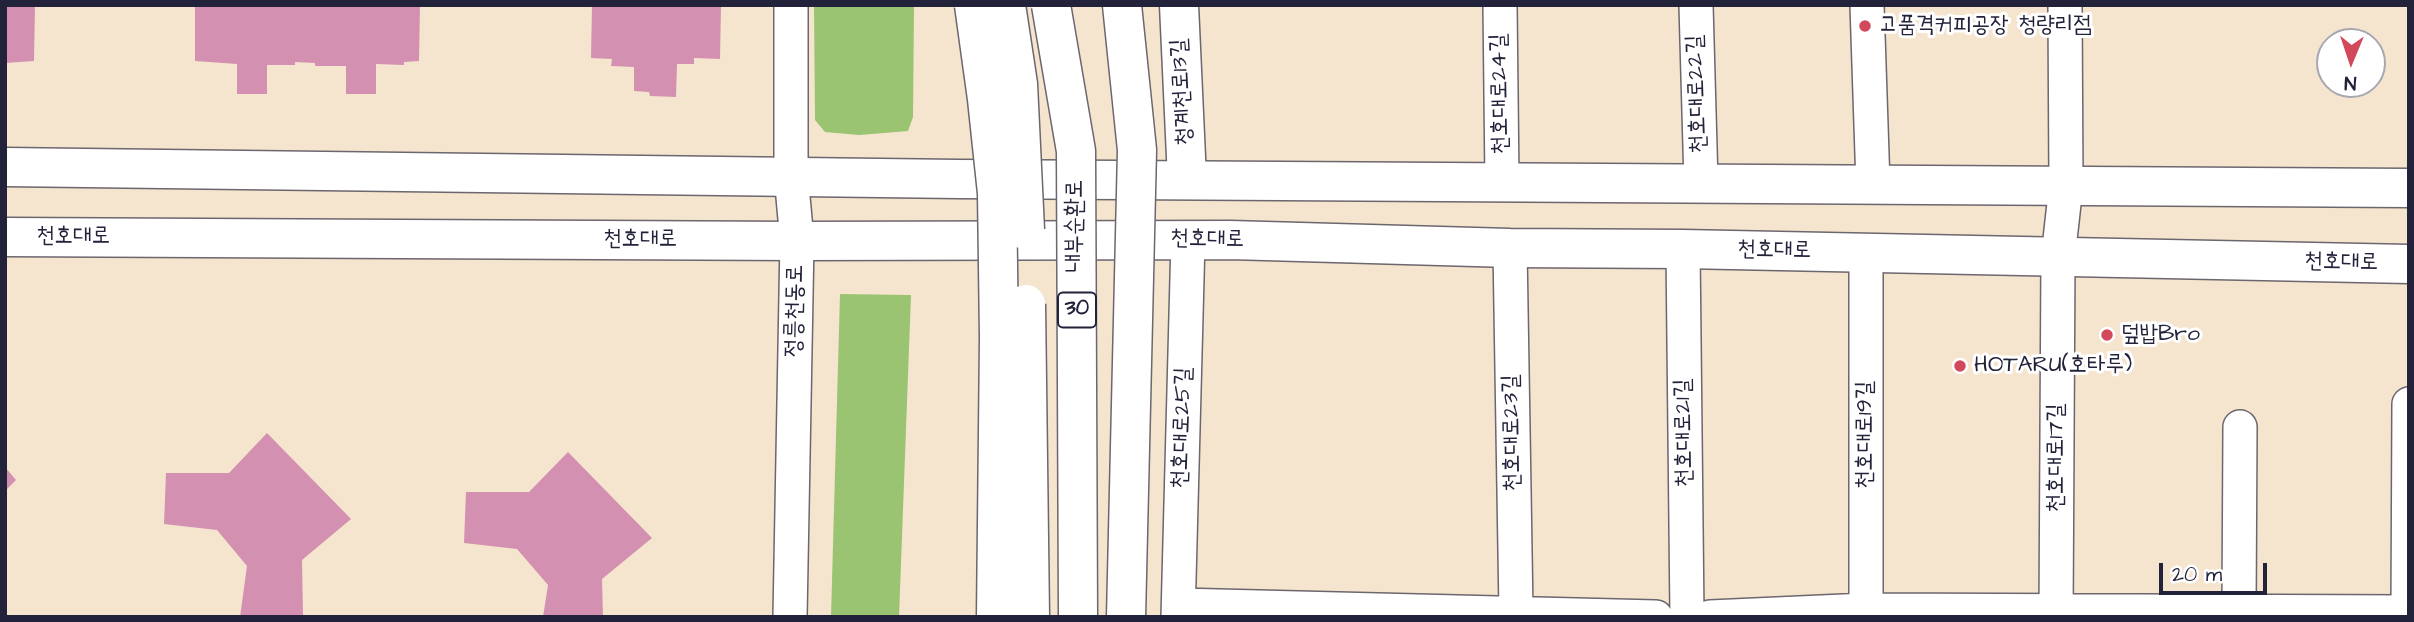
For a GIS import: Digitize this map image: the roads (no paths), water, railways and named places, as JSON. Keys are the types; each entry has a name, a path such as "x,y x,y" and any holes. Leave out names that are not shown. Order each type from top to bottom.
{"main road":[{"path":"974,5 997,193 999,338 996,617"},
{"name":"30","path":"1006,5 1018,83 1025,230 1030,617"},
{"name":"내부순환로","path":"1051,5 1076,151 1078,617"},
{"path":"1122,5 1137,150 1126,617"},
{"name":"청계천로13길","path":"1179,5 1180,179"},
{"path":"5,167 926,178 2409,188"},
{"name":"천호대로","path":"5,237 1180,240 2409,264"}],"street":[{"name":"정릉천동로","path":"790,617 797,241 791,175 791,5"},
{"name":"천호대로24길","path":"1500,5 1502,182"},
{"name":"천호대로22길","path":"1696,5 1701,184"},
{"path":"1867,5 1873,185"},
{"path":"2064,5 2066,186"},
{"name":"천호대로17길","path":"2056,613 2058,257 2066,186"},
{"name":"천호대로25길","path":"1178,611 1180,240"},
{"name":"천호대로23길","path":"1510,248 1517,614"},
{"name":"천호대로21길","path":"1683,249 1687,617"},
{"name":"천호대로19길","path":"1866,253 1866,613"},
{"path":"1710,617 1866,613 2396,613 2409,404"},
{"path":"2239,611 2240,427"},
{"path":"1178,611 1656,617"}],"place":[{"name":"고품격커피공장 청량리점","path":"1865,26"},
{"name":"덮밥Bro","path":"2107,335"},
{"name":"HOTARU(호타루)","path":"1960,366"}]}
